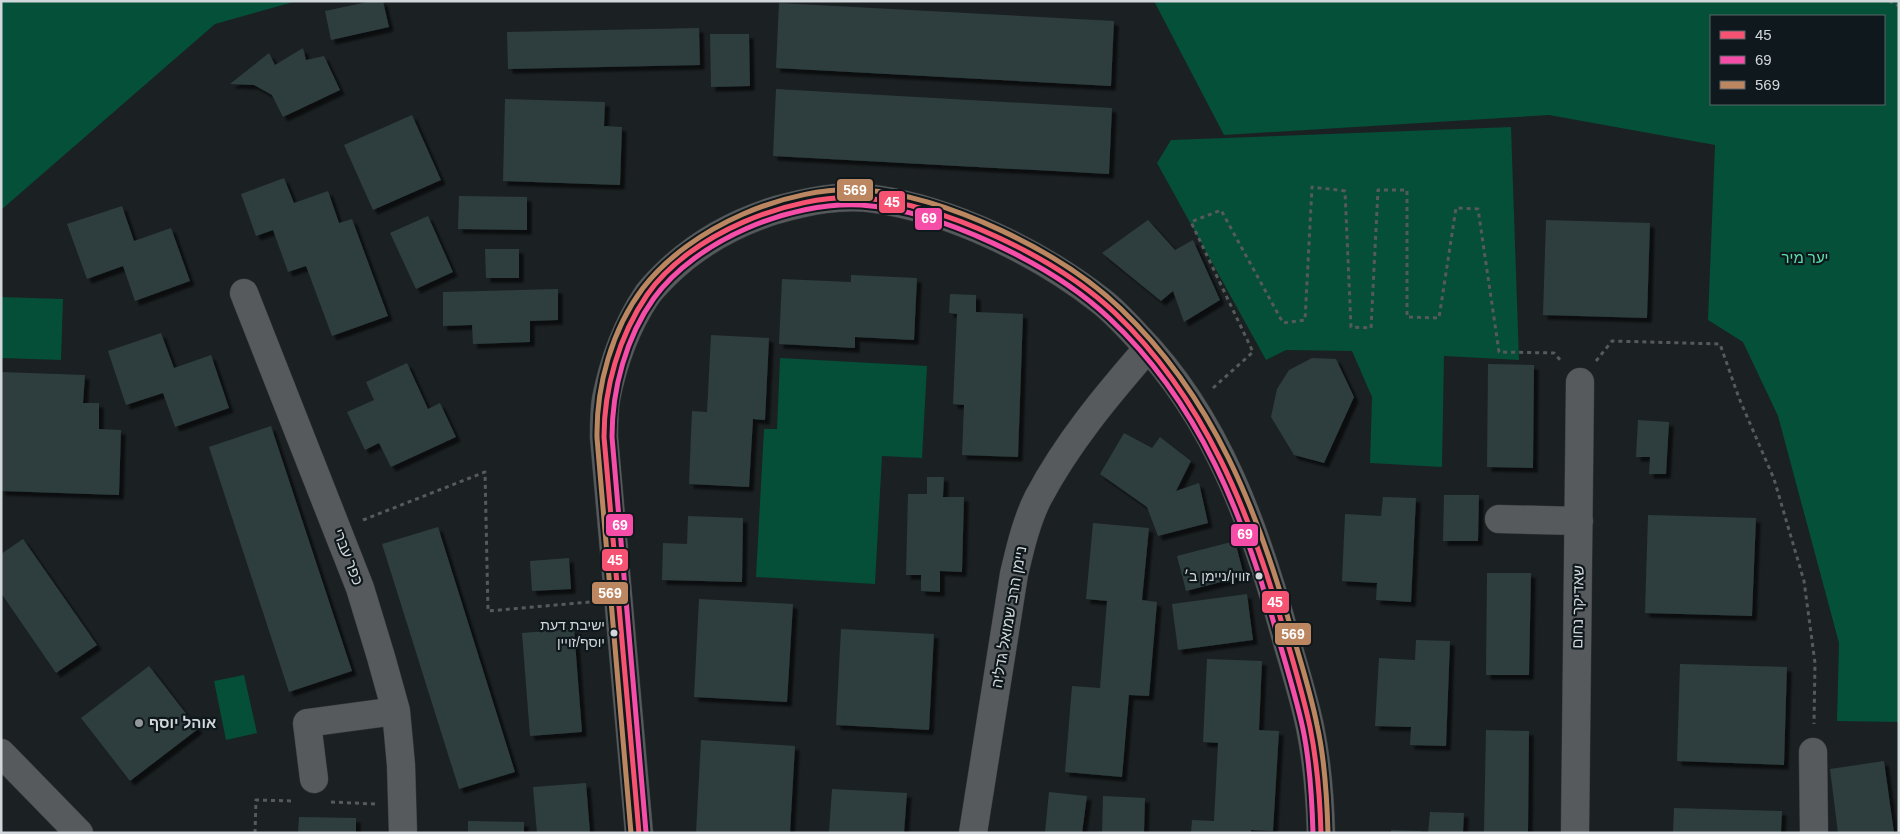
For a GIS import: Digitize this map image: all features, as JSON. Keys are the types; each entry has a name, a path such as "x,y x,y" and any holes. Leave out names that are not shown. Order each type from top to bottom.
{"street":[{"path":"639,833 604,436 606,402 614,371 629,326 648,292 681,259 718,234 760,215 805,202 841,197 873,199 902,205 967,224 1020,250 1067,277 1103,303 1148,348 1193,406 1239,494 1277,606 1310,728 1317,774 1321,833"},
{"name":"כפר עברי","path":"244,293 360,588 396,711 404,833"},
{"name":"ניימן הרב שמואל גדליה","path":"973,833 1014,574 1023,537 1038,499 1084,425 1148,348"},
{"name":"שאדיקר נחום","path":"1576,833 1580,382"},
{"path":"1499,519 1579,521"},
{"path":"314,778 307,723 396,711"},
{"path":"1813,752 1814,833"},
{"path":"1,753 79,833"}],"path":[{"path":"1889,1 1899,6"},
{"path":"1193,406 1253,352 1191,222 1221,210 1283,323 1305,320 1312,187 1345,191 1351,327 1371,328 1378,190 1407,190 1407,317 1440,318 1456,208 1478,209 1499,352 1554,353 1580,382 1612,341 1720,344 1739,398 1774,479 1804,581 1815,662 1813,752"},
{"path":"337,530 485,472 488,611 618,599"}],"green space":[{"path":"1,1 297,1 215,24 1,210"},
{"name":"יער מיר","path":"1154,1 1899,1 1899,722 1837,721 1839,643 1778,416 1743,342 1708,320 1715,145 1549,115 1224,135"},
{"path":"1511,127 1519,360 1444,356 1442,467 1370,463 1372,397 1352,351 1286,350 1266,360 1157,163 1171,140"},
{"path":"1,297 63,299 61,360 1,358"},
{"path":"780,358 927,366 922,458 882,456 875,584 756,577 764,429 777,429"},
{"path":"244,675 257,733 226,740 214,681"}],"building":[{"path":"372,1 383,1 389,27 331,40 325,11"},
{"path":"779,3 1114,21 1111,86 776,68"},
{"path":"699,28 700,65 508,69 507,32"},
{"path":"710,34 749,34 750,86 711,87"},
{"path":"303,48 306,60 324,56 340,90 283,117 272,95 254,85 230,84 269,53 275,65"},
{"path":"776,89 1112,108 1109,174 773,156"},
{"path":"505,99 605,102 604,126 622,127 620,185 503,181"},
{"path":"412,115 441,180 373,210 344,145"},
{"path":"284,178 294,203 328,191 339,223 352,219 388,316 332,336 306,266 288,272 273,230 256,236 241,194"},
{"path":"459,196 527,197 527,230 458,229"},
{"path":"122,206 134,241 171,228 190,281 135,301 123,266 87,279 67,224"},
{"path":"428,216 453,272 416,289 390,233"},
{"path":"1148,220 1175,250 1193,240 1220,300 1184,322 1173,291 1161,301 1102,253"},
{"path":"1546,220 1650,223 1647,318 1543,315"},
{"path":"485,249 519,249 519,278 486,278"},
{"path":"851,275 917,278 914,340 855,337 855,348 779,344 782,279 851,282"},
{"path":"558,289 558,320 530,321 530,342 473,344 472,325 443,326 443,292"},
{"path":"950,294 976,295 976,312 1023,314 1018,457 962,455 964,405 953,404 957,314 949,313"},
{"path":"161,333 174,368 211,355 229,408 175,427 163,393 126,405 108,351"},
{"path":"711,335 769,338 765,420 753,419 749,487 689,484 692,411 707,412"},
{"path":"1312,358 1336,359 1354,397 1324,463 1294,455 1271,417 1277,389 1289,370"},
{"path":"407,363 428,409 440,403 456,437 391,467 379,443 365,450 347,412 374,400 366,382"},
{"path":"1488,364 1534,365 1533,468 1487,467"},
{"path":"1,372 85,375 83,403 99,403 99,429 121,430 119,495 1,491"},
{"path":"1638,420 1669,422 1666,474 1649,474 1650,457 1636,457"},
{"path":"271,426 352,671 289,692 209,447"},
{"path":"1124,433 1152,448 1160,437 1191,461 1176,491 1199,483 1208,523 1158,536 1147,507 1100,474"},
{"path":"927,477 944,477 943,497 964,497 962,572 940,571 940,592 921,591 921,575 906,575 908,494 927,494"},
{"path":"1444,495 1479,495 1478,541 1443,541"},
{"path":"1383,497 1416,498 1411,602 1376,600 1377,583 1342,581 1345,514 1381,516"},
{"path":"1648,515 1756,518 1752,616 1645,613"},
{"path":"688,516 743,518 742,582 662,580 663,543 687,544"},
{"path":"1093,523 1149,528 1142,600 1157,602 1149,696 1129,695 1122,777 1065,772 1072,686 1100,688 1107,601 1086,599"},
{"path":"438,527 515,772 459,789 382,544"},
{"path":"23,539 97,645 56,673 1,593 1,554"},
{"path":"1235,541 1244,576 1186,591 1177,556"},
{"path":"569,558 571,589 532,591 530,561"},
{"path":"1487,573 1531,573 1529,675 1486,675"},
{"path":"1247,594 1253,640 1178,650 1172,604"},
{"path":"699,599 793,604 787,702 694,697"},
{"path":"574,629 582,732 530,736 522,633"},
{"path":"841,629 934,634 929,730 836,725"},
{"path":"1416,640 1450,641 1446,746 1410,745 1411,727 1375,726 1379,658 1415,660"},
{"path":"1207,659 1262,661 1259,730 1279,731 1273,831 1251,830 1251,833 1191,833 1192,820 1214,821 1218,743 1203,742"},
{"path":"1680,664 1787,667 1784,765 1677,761"},
{"name":"אוהל יוסף","path":"149,666 198,729 130,781 81,718"},
{"path":"1486,730 1529,731 1528,833 1484,832"},
{"path":"701,740 795,746 790,833 696,833"},
{"path":"1884,761 1894,833 1838,833 1830,769"},
{"path":"586,783 590,833 537,833 533,787"},
{"path":"832,789 907,793 904,833 829,833"},
{"path":"1049,792 1087,796 1082,833 1045,833"},
{"path":"1103,796 1145,798 1144,833 1102,833"},
{"path":"1674,808 1782,811 1781,833 1673,833"},
{"path":"1430,812 1464,813 1463,833 1428,833"},
{"path":"299,817 356,818 356,833 298,833"},
{"path":"468,821 524,822 524,833 468,833"},
{"path":"1391,830 1421,831 1421,833 1391,833"}],"transit line":[{"name":"569","path":"631,833 597,438 599,398 608,359 623,321 643,288 663,266 687,246 743,214 773,203 835,190 864,190 896,194 966,215 1001,230 1067,267 1096,288 1121,309 1154,343 1182,380 1207,418 1229,458 1264,543 1279,587 1315,713 1325,779 1328,833"},
{"name":"45","path":"639,833 604,437 607,400 615,363 628,328 647,295 665,273 688,254 714,237 743,222 804,203 834,198 862,198 893,202 927,210 962,222 1031,254 1091,292 1115,313 1147,347 1175,382 1199,420 1220,460 1239,501 1271,586 1310,727 1318,780 1321,833"},
{"name":"69","path":"646,832 612,437 618,382 628,346 644,313 672,277 694,258 719,242 747,228 776,217 834,205 861,205 892,209 925,217 959,229 993,243 1057,278 1109,318 1141,351 1169,387 1193,424 1215,464 1250,547 1264,590 1303,729 1310,781 1313,833"}],"place":[{"name":"זווין/ניימן ב׳","path":"1259,576"},
{"name":"ישיבת דעת יוסף/זויין","path":"614,633"},
{"name":"אוהל יוסף","path":"139,723"}]}
